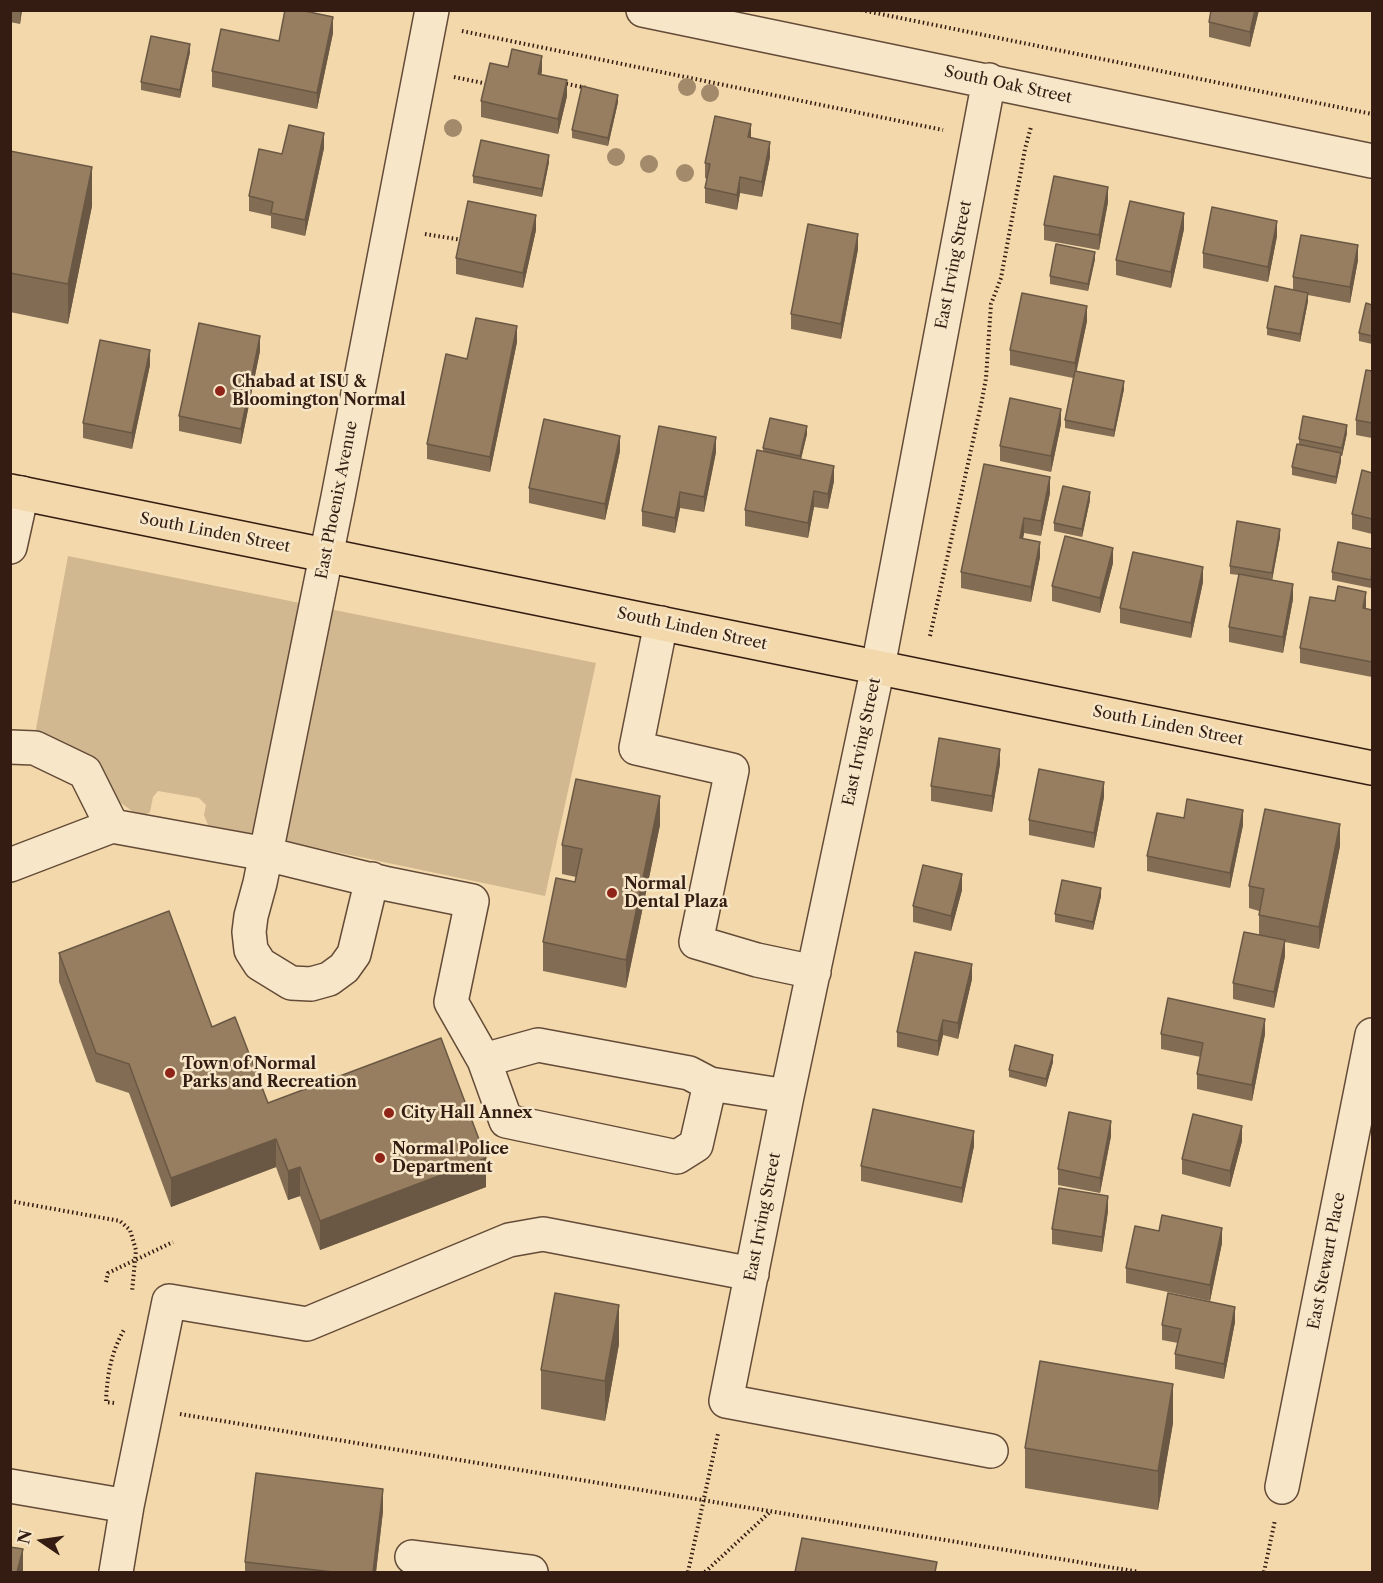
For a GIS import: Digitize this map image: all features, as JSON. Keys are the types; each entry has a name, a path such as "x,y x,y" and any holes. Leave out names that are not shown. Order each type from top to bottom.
{"main road":[{"name":"South Linden Street","path":"16,492 1372,768"}],"street":[{"name":"South Oak Street","path":"643,10 1372,160"},
{"name":"East Phoenix Avenue","path":"263,868 327,555 430,18"},
{"name":"East Irving Street","path":"726,1401 787,1096 878,667 989,80"},
{"path":"10,547 16,492"},
{"path":"661,623 636,747 732,770 696,942 757,960 814,972"},
{"path":"10,747 35,748 86,772 112,826"},
{"path":"10,865 112,826 263,868 372,879 472,901 451,1002 484,1060 506,1121 677,1157 696,1145 710,1084"},
{"path":"263,868 251,915 249,933 251,950 260,964 291,982 311,984 329,979 344,968 354,954 372,879"},
{"name":"East Stewart Place","path":"1282,1487 1372,1035"},
{"path":"484,1060 538,1045 689,1073 710,1084 787,1096"},
{"path":"116,1572 169,1301 307,1324 510,1240 543,1234 752,1274"},
{"path":"726,1401 991,1451"},
{"path":"10,1486 128,1506"},
{"path":"412,1557 531,1572"}],"path":[{"path":"861,10 1372,114"},
{"path":"430,18 481,34 949,131"},
{"path":"557,82 589,88"},
{"path":"930,636 982,400 987,368 991,304 1001,278 1025,149 1041,92"},
{"path":"10,1201 120,1221 130,1230 136,1251 131,1301"},
{"path":"106,1282 108,1273 172,1242"},
{"path":"106,1402 107,1375 116,1344 129,1322"},
{"path":"688,1572 726,1401"},
{"path":"202,1418 1139,1572"},
{"path":"1264,1572 1282,1487"},
{"path":"705,1572 771,1511"}],"shaded area":[{"path":"68,556 596,663 545,896 208,825 204,815 206,805 199,798 158,791 153,797 150,812 145,815 136,814 121,803 105,779 35,734"}],"building":[{"path":"285,10 300,10 333,17 317,93 212,71 221,29 279,41"},
{"path":"1211,10 1255,10 1250,32 1209,22"},
{"path":"151,36 190,44 180,90 141,82"},
{"path":"512,49 542,56 538,74 567,80 558,119 481,101 490,63 508,67"},
{"path":"582,86 618,95 608,138 572,130"},
{"path":"715,116 751,124 748,137 770,142 762,182 740,177 737,195 705,188 710,164 705,163"},
{"path":"289,125 324,133 305,220 271,213 273,202 249,196 259,149 282,154"},
{"path":"481,140 549,155 542,189 473,176"},
{"path":"10,151 92,167 68,284 10,273"},
{"path":"1054,176 1108,187 1099,235 1044,225"},
{"path":"468,201 536,215 523,273 456,258"},
{"path":"1130,201 1184,213 1171,272 1116,260"},
{"path":"1212,207 1277,221 1268,267 1203,253"},
{"path":"808,224 858,234 841,324 791,314"},
{"path":"1301,235 1358,245 1350,287 1293,277"},
{"path":"1056,244 1095,252 1088,284 1050,276"},
{"path":"1275,286 1308,293 1300,334 1267,328"},
{"path":"1022,293 1087,306 1075,363 1010,350"},
{"path":"1366,303 1372,305 1372,336 1359,333"},
{"path":"476,318 517,326 490,457 427,444 446,354 467,359"},
{"name":"Chabad at ISU & Bloomington Normal","path":"199,323 260,336 241,429 179,416"},
{"path":"100,340 150,350 132,433 83,423"},
{"path":"1366,370 1372,371 1372,423 1356,420"},
{"path":"1075,371 1124,381 1114,430 1065,420"},
{"path":"1010,398 1061,409 1051,456 1000,446"},
{"path":"1303,416 1347,425 1342,448 1299,439"},
{"path":"770,418 807,426 800,456 763,448"},
{"path":"544,419 620,436 605,504 529,488"},
{"path":"659,426 716,437 704,497 680,492 675,518 642,511"},
{"path":"1297,444 1341,453 1336,477 1292,467"},
{"path":"757,450 834,466 828,494 814,491 808,523 745,510"},
{"path":"984,464 1050,477 1041,521 1024,518 1020,538 1040,542 1031,587 961,572"},
{"path":"1362,470 1372,473 1372,519 1352,514"},
{"path":"1063,486 1090,492 1082,529 1054,523"},
{"path":"1237,521 1280,529 1272,573 1230,566"},
{"path":"1065,536 1113,548 1100,598 1052,586"},
{"path":"1338,542 1372,549 1371,580 1332,572"},
{"path":"1133,552 1203,567 1191,623 1120,608"},
{"path":"1239,574 1293,584 1283,637 1229,627"},
{"path":"1338,586 1366,592 1363,608 1372,610 1372,662 1300,648 1310,597 1335,601"},
{"path":"939,738 1000,749 992,796 931,786"},
{"path":"1039,769 1104,782 1094,833 1029,820"},
{"name":"Normal Dental Plaza","path":"576,779 660,796 626,960 543,942 556,878 575,882 582,849 562,845"},
{"path":"1187,799 1243,810 1230,873 1147,856 1157,813 1184,818"},
{"path":"1265,809 1340,824 1319,927 1259,915 1264,889 1249,886"},
{"path":"923,865 962,874 951,916 913,906"},
{"path":"1062,880 1101,888 1093,922 1055,914"},
{"name":"City Hall Annex","path":"169,911 212,1027 235,1017 268,1103 441,1038 486,1158 320,1221 300,1167 288,1171 276,1139 171,1178 129,1064 96,1053 59,953"},
{"path":"1244,932 1285,940 1274,992 1233,983"},
{"path":"915,952 972,964 958,1023 943,1020 938,1041 897,1032"},
{"path":"1168,998 1265,1019 1252,1085 1197,1074 1203,1043 1161,1034"},
{"path":"1015,1045 1053,1055 1046,1079 1009,1070"},
{"path":"873,1109 974,1131 962,1188 861,1166"},
{"path":"1069,1112 1111,1121 1100,1178 1058,1169"},
{"path":"1193,1114 1242,1126 1230,1171 1182,1159"},
{"path":"1059,1188 1108,1196 1102,1237 1052,1229"},
{"path":"1162,1215 1222,1228 1210,1285 1126,1268 1135,1226 1159,1231"},
{"path":"555,1293 619,1305 605,1381 541,1370"},
{"path":"1168,1293 1235,1307 1224,1364 1175,1354 1181,1329 1162,1325"},
{"path":"1040,1361 1173,1384 1158,1471 1025,1448"},
{"path":"256,1473 383,1489 373,1572 333,1572 245,1562"},
{"path":"802,1538 937,1562 935,1572 795,1572"},
{"path":"10,1547 23,1549 17,1572 10,1572"}],"place":[{"name":"Chabad at ISU & Bloomington Normal","path":"220,391"},
{"name":"Normal Dental Plaza","path":"612,893"},
{"name":"Town of Normal Parks and Recreation","path":"170,1073"},
{"name":"City Hall Annex","path":"389,1113"},
{"name":"Normal Police Department","path":"380,1158"}]}
